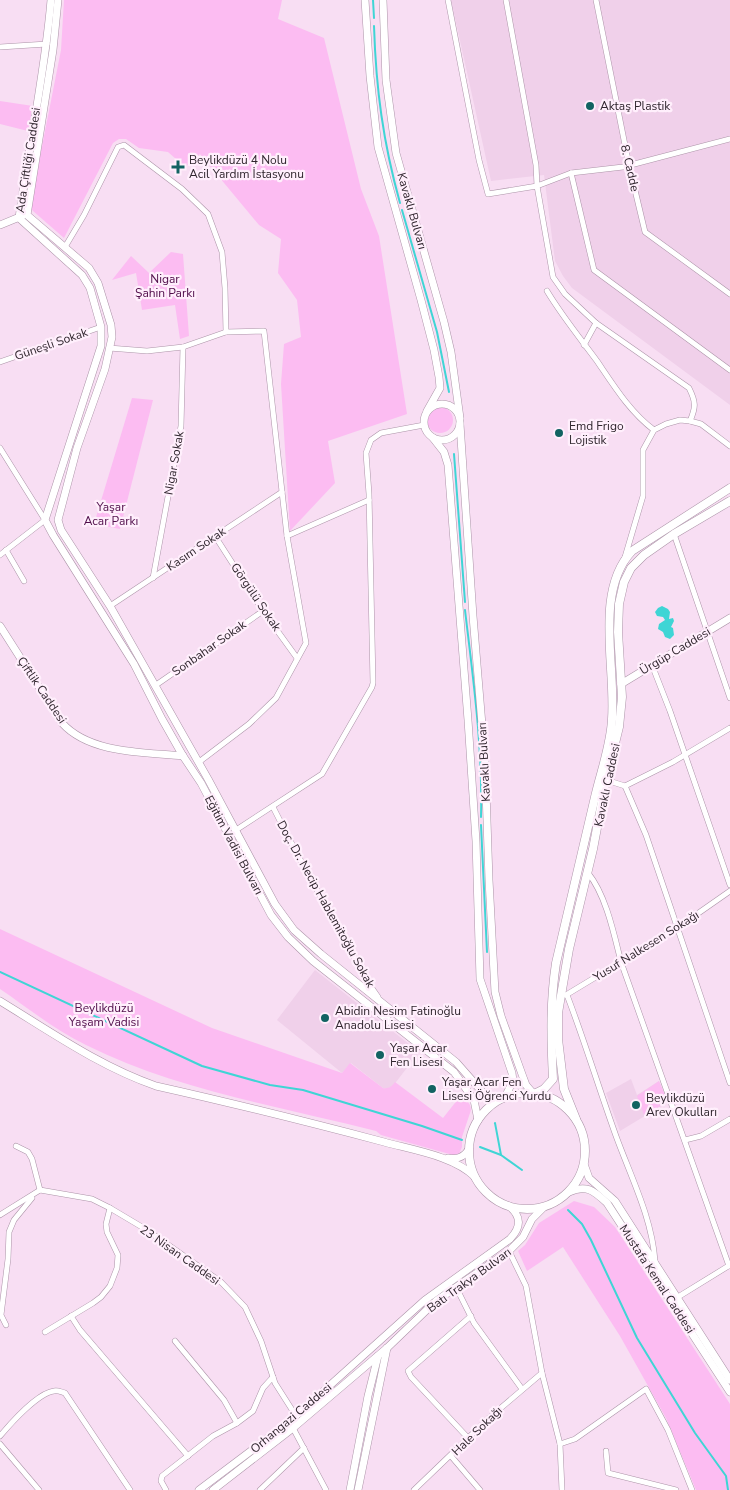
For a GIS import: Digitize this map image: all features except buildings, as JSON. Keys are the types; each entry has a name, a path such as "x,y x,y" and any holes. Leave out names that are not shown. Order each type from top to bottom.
{"main road":[{"name":"Ada Çiftliği Caddesi","path":"45,520 101,346 101,327 90,288 82,275 19,218 30,140 47,44 50,0"},
{"name":"Ada Çiftliği Caddesi","path":"58,0 54,50 27,214 89,268 98,283 111,325 112,337 105,369 77,448 58,520"},
{"name":"Kavaklı Bulvarı","path":"365,0 370,76 378,147 430,333 439,377 440,388 424,417 424,424 428,434 444,452 448,465 476,841 480,979 512,1072 512,1081 503,1098"},
{"name":"Kavaklı Bulvarı","path":"383,0 386,80 396,153 444,322 451,352 460,421 485,761 495,992 501,1016 526,1085 534,1093"},
{"path":"0,225 27,214"},
{"path":"101,346 110,348"},
{"path":"427,412 431,407 443,404 454,408 460,421 458,430 450,438 439,440 433,438"},
{"name":"Kavaklı Caddesi","path":"534,1093 544,1089 553,1079 550,1026 556,963 610,734 613,688 609,607 614,584 623,560 642,543 730,488"},
{"name":"Kavaklı Caddesi","path":"576,1119 564,1089 558,1039 558,1012 564,996 569,949 588,872 622,711 618,632 619,604 624,582 631,568 644,555 674,534 730,501"},
{"name":"Eğitim Vadisi Bulvarı","path":"45,520 134,664 271,915 288,937 313,961 454,1072 474,1100 478,1120"},
{"name":"Eğitim Vadisi Bulvarı","path":"58,520 61,530 110,606 199,762 275,904 294,930 321,954 456,1062 485,1095 503,1098"},
{"name":"Ürgüp Caddesi","path":"621,684 730,618"},
{"name":"Çiftlik Caddesi","path":"0,626 62,723 76,735 100,747 183,756"},
{"path":"190,767 199,762"},
{"path":"0,1001 114,1070 156,1086 433,1156 461,1166 475,1177 490,1195 509,1206 526,1209 544,1207 558,1201 569,1192 578,1180 584,1164 585,1141 576,1119 559,1102 547,1096 534,1093 503,1098 486,1110 473,1130 469,1149 475,1177"},
{"path":"433,1156 457,1159 466,1154 469,1149"},
{"name":"Mustafa Kemal Caddesi","path":"584,1164 589,1178 616,1201 730,1380"},
{"name":"Mustafa Kemal Caddesi","path":"569,1192 577,1188 588,1189 607,1203 730,1392"},
{"name":"Batı Trakya Bulvarı","path":"380,1341 425,1300 516,1233 518,1220 509,1206"},
{"name":"Batı Trakya Bulvarı","path":"378,1356 436,1301 509,1251 523,1237 532,1219 544,1207"},
{"path":"350,1490 380,1341 387,1348 358,1490"},
{"name":"Orhangazi Caddesi","path":"199,1490 262,1444 380,1341"},
{"name":"Orhangazi Caddesi","path":"213,1490 293,1428 378,1356"},
{"path":"356,1374 366,1373 370,1386"}],"street":[{"path":"448,0 479,160 488,194 537,186 571,173 629,165 730,139"},
{"path":"506,0 536,165 537,186 553,277 565,294 596,322 689,388 695,410 690,421"},
{"name":"8. Cadde","path":"596,0 629,165 645,232 730,294"},
{"path":"0,47 47,44"},
{"path":"65,247 118,147 124,145 182,189 208,214 222,252 226,332"},
{"path":"571,173 594,270 730,370"},
{"path":"547,291 627,403 654,430"},
{"path":"584,345 596,322"},
{"name":"Güneşli Sokak","path":"0,362 101,327"},
{"path":"110,348 147,351 183,347 226,332 264,331 287,536 306,643 276,698 250,724 199,762"},
{"name":"Nigar Sokak","path":"153,578 181,426 183,347"},
{"path":"623,560 642,496 643,450 654,430 680,420 690,421 701,424 730,446"},
{"path":"236,830 322,774 372,687 369,500 366,453 371,440 381,433 424,424"},
{"path":"0,448 45,520"},
{"name":"Kasım Sokak","path":"110,606 282,492"},
{"path":"287,536 369,500"},
{"path":"0,554 45,520 58,520"},
{"path":"674,534 730,698"},
{"name":"Görgülü Sokak","path":"215,536 263,611 297,658"},
{"path":"6,550 24,581"},
{"name":"Sonbahar Sokak","path":"156,686 263,611"},
{"path":"652,665 730,885"},
{"path":"606,780 625,786 685,755 730,728"},
{"path":"625,786 646,835 730,1083"},
{"name":"Doç. Dr. Necip Hablemitoğlu Sokak","path":"273,807 300,860 369,984 380,1000"},
{"path":"588,872 601,896 613,930 621,962 730,1266 678,1297"},
{"name":"Yusuf Nalkesen Sokağı","path":"564,996 677,928 730,891"},
{"path":"564,996 644,1211 654,1245 655,1261"},
{"path":"685,1140 701,1136 730,1119"},
{"path":"6,1325 1,1315 8,1260 8,1232 14,1220 37,1192 32,1159 28,1152 16,1146"},
{"path":"0,1215 37,1192"},
{"name":"23 Nisan Caddesi","path":"37,1192 92,1199 147,1230 221,1282 245,1307 261,1341 275,1383 296,1416"},
{"path":"45,1332 101,1297 110,1286 117,1268 118,1255 107,1232 106,1224 110,1208"},
{"path":"509,1251 526,1286 542,1373 560,1444 562,1490"},
{"path":"456,1286 471,1316 522,1389"},
{"path":"71,1316 80,1330 188,1456"},
{"path":"469,1439 411,1377 408,1371 471,1316"},
{"path":"175,1341 224,1400 237,1423"},
{"name":"Hale Sokağı","path":"414,1490 522,1389 542,1373"},
{"path":"166,1490 161,1481 162,1476 214,1436 253,1411 263,1388 273,1377"},
{"path":"560,1444 575,1439 646,1389 668,1430 692,1490"},
{"path":"0,1436 32,1404 51,1391 58,1390 65,1393 130,1490"},
{"path":"293,1428 326,1490"},
{"path":"0,1444 39,1490"},
{"path":"260,1490 304,1448"},
{"path":"606,1451 608,1473 676,1490"},
{"path":"451,1456 480,1490"}],"shaded area":[{"path":"451,0 730,0 730,405 572,288 555,261 544,175 491,181"},
{"path":"662,606 668,609 670,612 669,619 673,618 674,621 671,627 673,628 674,635 670,639 665,637 663,632 658,629 659,624 665,620 663,617 657,616 655,612"},
{"path":"315,970 419,1052 393,1086 387,1089 383,1088 351,1063 342,1073 277,1020"},
{"name":"Beylikdüzü Arev Okulları","path":"631,1079 637,1095 659,1081 668,1102 620,1131 606,1093"}],"green space":[{"path":"64,0 282,0 278,19 324,38 361,189 379,236 407,414 328,441 335,483 290,531 281,384 284,344 301,337 297,300 278,273 281,239 259,225 200,154 185,167 168,152 139,148 126,139 119,139 113,143 64,238 30,207 61,50"},
{"path":"0,101 33,106 28,131 0,124"},
{"name":"Nigar Şahin Parkı","path":"171,252 183,254 189,336 180,339 175,305 142,310 136,273 112,280 131,256 149,273"},
{"name":"Yaşar Acar Parkı","path":"132,398 153,400 120,529 94,524"},
{"path":"440,407 449,411 453,420 449,429 440,433 431,429 427,420 431,411"},
{"name":"Beylikdüzü Yaşam Vadisi","path":"0,929 212,1028 342,1073 350,1063 383,1088 390,1087 395,1082 443,1118 462,1094 470,1105 471,1110 462,1137 462,1147 459,1154 453,1155 381,1135 376,1131 228,1096 156,1074 120,1061 86,1045 53,1026 0,989"},
{"path":"659,1081 668,1102 644,1115 637,1096"},
{"path":"574,1201 594,1207 615,1227 730,1404 730,1490 696,1490 666,1418 620,1336 563,1247 527,1271 518,1251 525,1245 539,1223"}],"waterway":[{"path":"373,0 374,18"},
{"path":"374,26 381,115 400,203"},
{"path":"402,210 437,332 449,392"},
{"path":"454,454 465,602"},
{"path":"465,610 479,739 481,817"},
{"path":"481,825 487,952"},
{"path":"0,972 202,1066 270,1085 303,1090 462,1140"},
{"path":"495,1123 501,1155"},
{"path":"480,1147 501,1155 522,1170"},
{"path":"568,1210 582,1224 637,1338 695,1433 726,1476 728,1490"}],"place":[{"name":"Aktaş Plastik","path":"590,106"},
{"name":"Beylikdüzü 4 Nolu Acil Yardım İstasyonu","path":"178,167"},
{"name":"Emd Frigo Lojistik","path":"559,433"},
{"name":"Abidin Nesim Fatinoğlu Anadolu Lisesi","path":"325,1018"},
{"name":"Yaşar Acar Fen Lisesi","path":"380,1055"},
{"name":"Yaşar Acar Fen Lisesi Öğrenci Yurdu","path":"432,1089"},
{"name":"Beylikdüzü Arev Okulları","path":"636,1105"}]}
